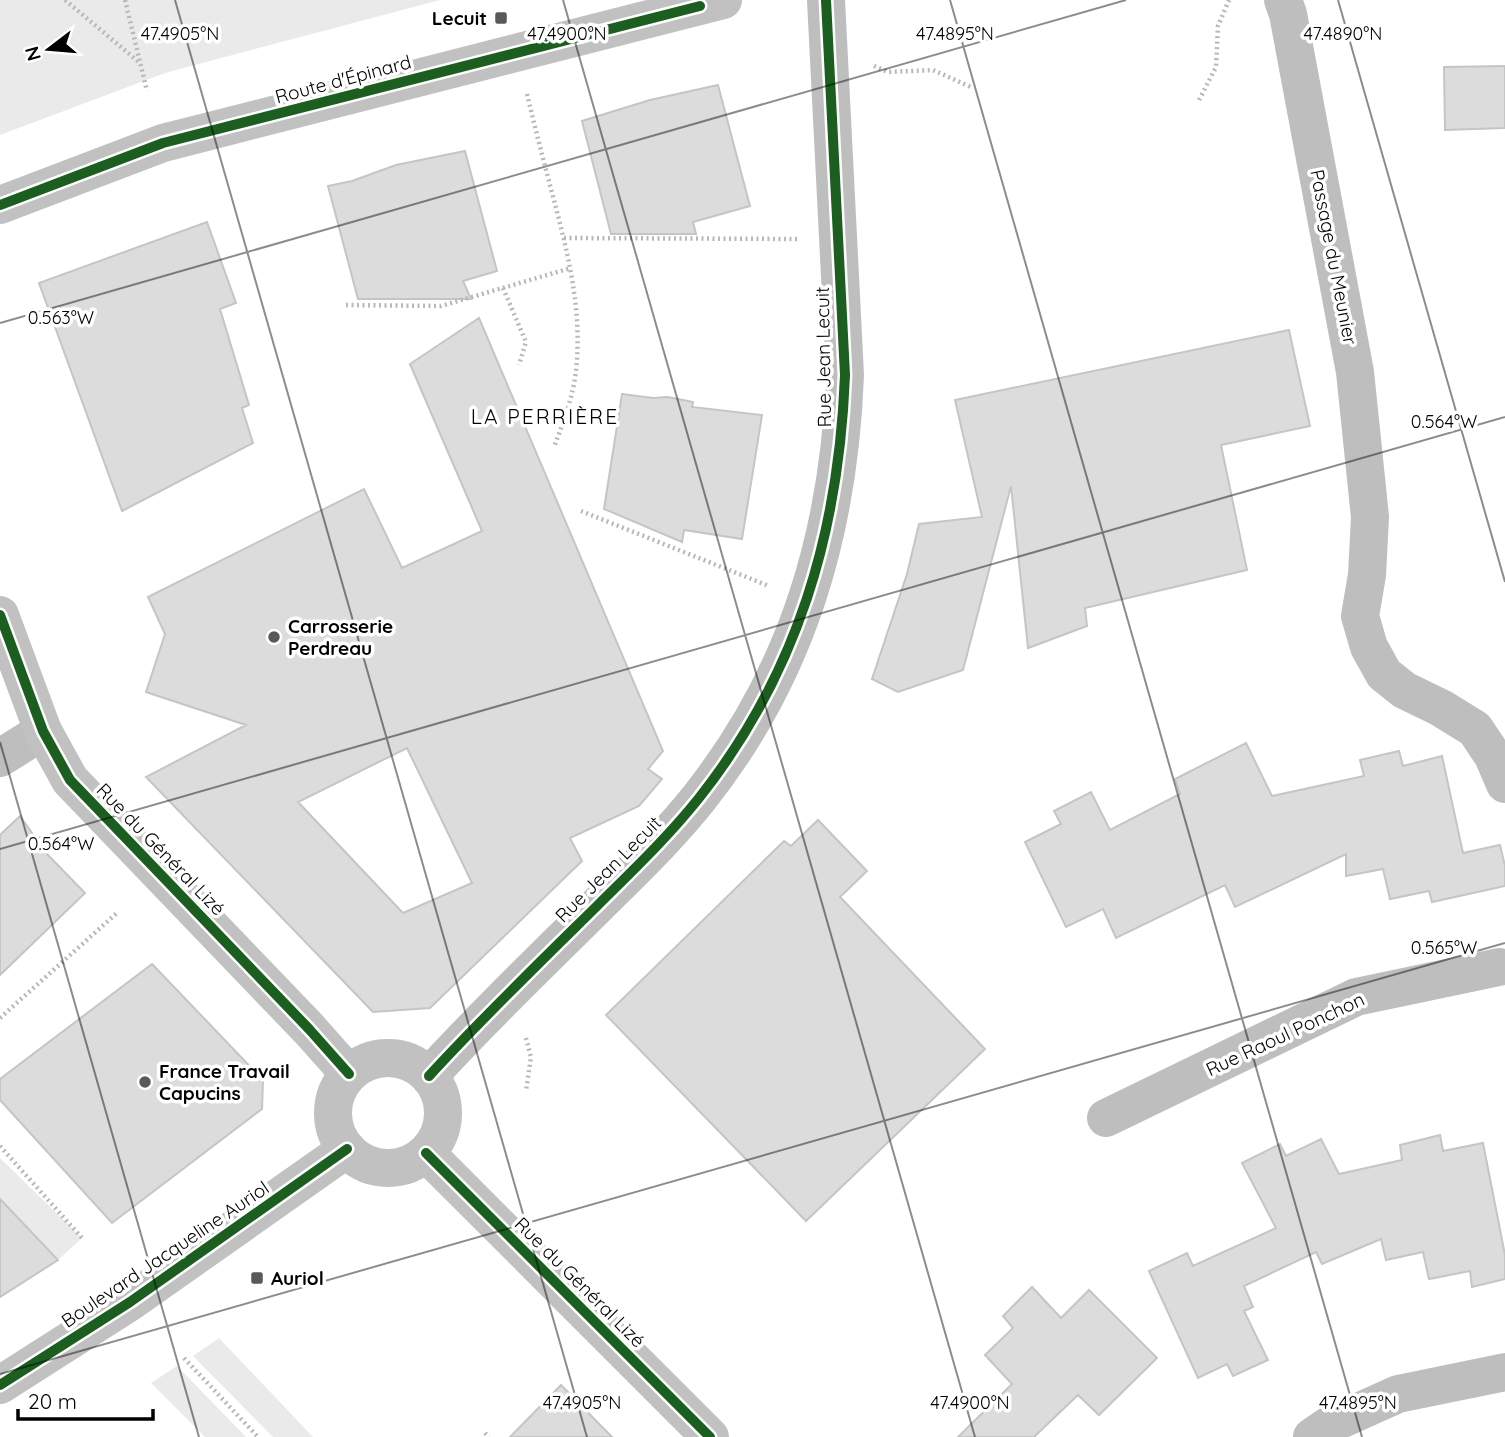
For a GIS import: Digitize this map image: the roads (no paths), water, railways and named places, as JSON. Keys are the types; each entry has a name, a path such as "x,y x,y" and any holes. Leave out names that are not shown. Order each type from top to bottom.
{"main road":[{"name":"Route d'Épinard","path":"0,205 163,143 723,0"},
{"name":"Rue du Général Lizé","path":"0,615 43,730 70,780 349,1074"},
{"path":"381,1058 398,1058 415,1064 429,1076 439,1090 443,1123 437,1139 426,1153 403,1165 377,1167 360,1160 347,1149 338,1135 334,1119 337,1095 349,1074 363,1063 381,1058"},
{"name":"Boulevard Jacqueline Auriol","path":"0,1385 130,1302 347,1149"},
{"name":"Rue du Général Lizé","path":"426,1153 710,1437"}],"street":[{"name":"Rue Jean Lecuit","path":"429,1076 466,1035 663,840 699,798 761,705 807,602 835,490 845,374 825,0"},
{"name":"Passage du Meunier","path":"1283,0 1288,14 1355,372 1370,517 1367,575 1360,616 1368,647 1384,674 1404,690 1475,729 1493,756 1505,784"},
{"path":"0,758 43,730"},
{"name":"Rue Raoul Ponchon","path":"1106,1118 1356,998 1503,969"},
{"path":"1312,1437 1331,1424 1398,1394 1505,1372"}],"place":[{"name":"Lecuit","path":"501,18"},
{"name":"Carrosserie Perdreau","path":"274,637"},
{"name":"France Travail Capucins","path":"145,1082"},
{"name":"Auriol","path":"257,1278"}],"district":[{"name":"LA PERRIÈRE","path":"545,416"}]}
